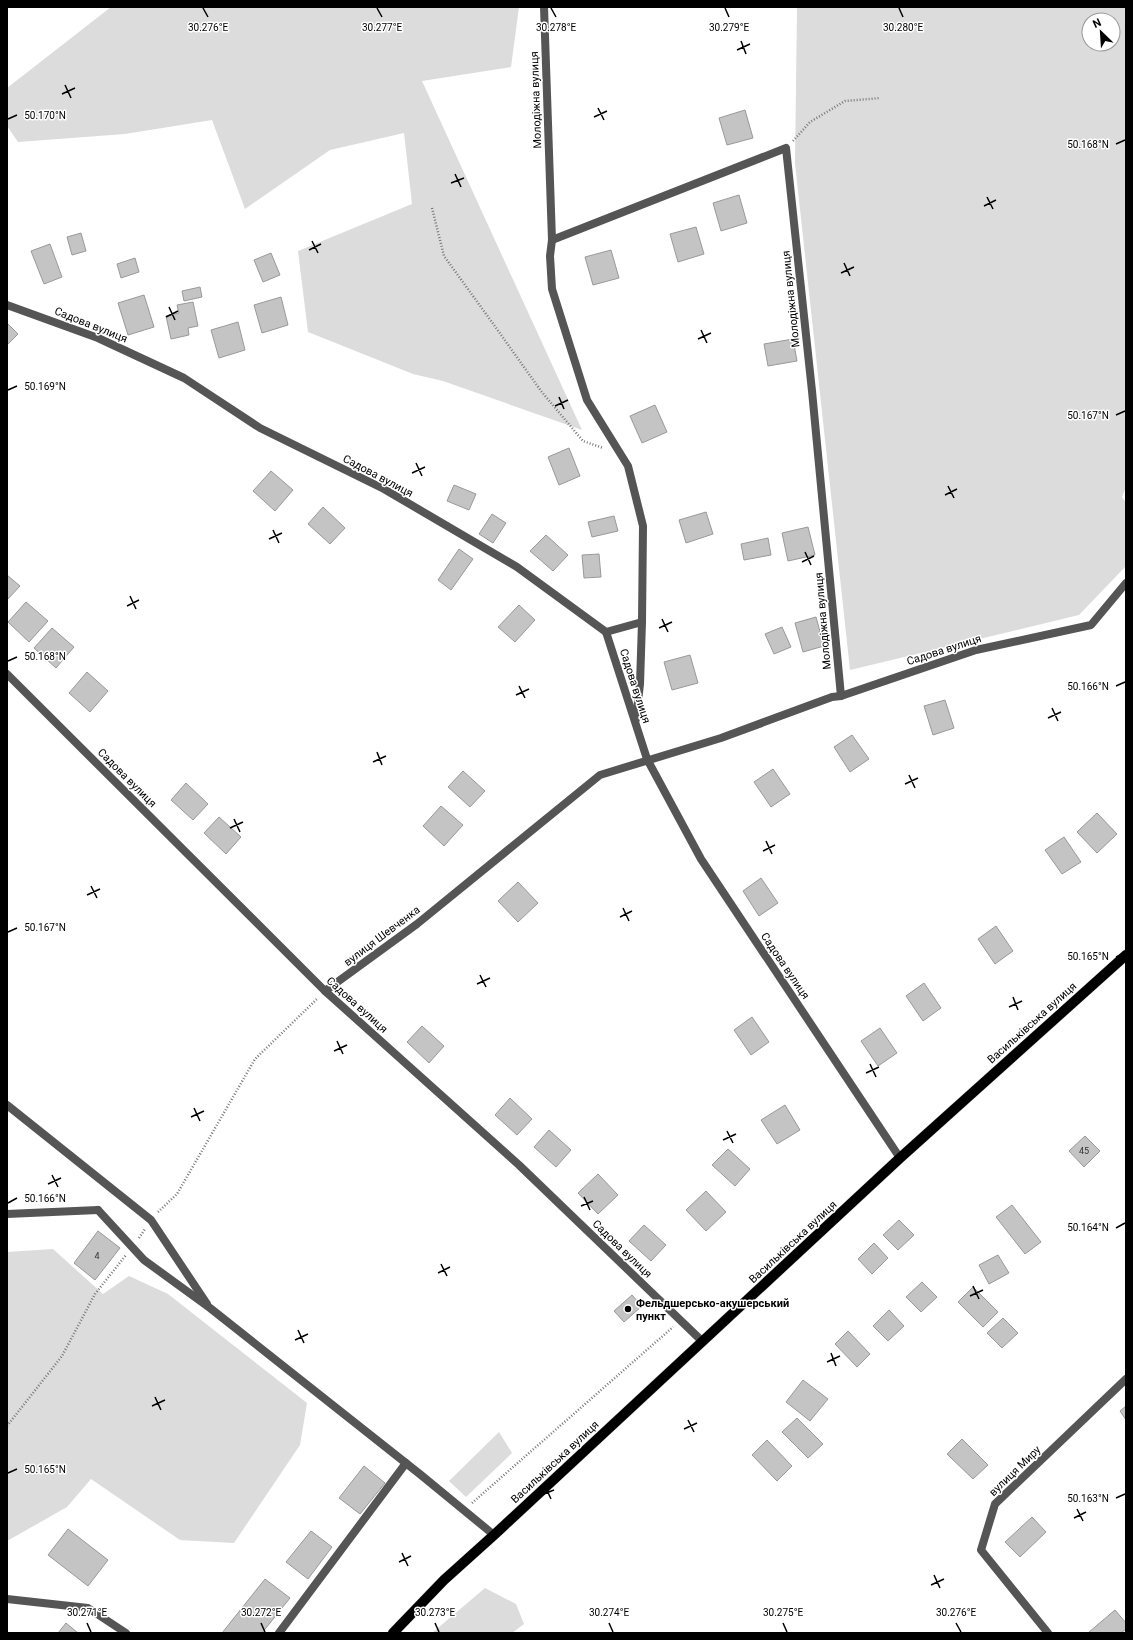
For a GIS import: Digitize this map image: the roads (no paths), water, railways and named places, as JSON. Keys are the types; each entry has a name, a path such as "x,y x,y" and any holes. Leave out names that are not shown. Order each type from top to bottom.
{"main road":[{"name":"Васильківська вулиця","path":"393,1633 444,1580 703,1342 900,1158 1126,955"}],"street":[{"name":"Молодіжна вулиця","path":"544,7 552,240 550,256 552,289 587,400 628,466 643,526 640,684 635,722"},
{"name":"Молодіжна вулиця","path":"552,240 786,148 812,391 841,696"},
{"name":"Садова вулиця","path":"7,305 98,338 184,378 260,428 384,489 518,567 606,632 647,759 701,859 900,1158"},
{"name":"Садова вулиця","path":"647,759 721,738 832,697 841,696 976,650 1091,625 1126,583"},
{"path":"606,632 642,622"},
{"name":"Садова вулиця","path":"7,674 325,991 519,1166 703,1342"},
{"name":"вулиця Шевченка","path":"325,991 418,924 600,774 647,759"},
{"path":"7,1105 151,1220 210,1308"},
{"path":"7,1214 98,1210 144,1260 210,1308 406,1463 494,1535"},
{"name":"вулиця Миру","path":"1048,1633 980,1550 995,1504 1126,1379"},
{"path":"280,1633 406,1463"},
{"path":"7,1599 88,1608 126,1633"}],"place":[{"name":"Фельдшерсько-акушерський пункт","path":"628,1309"}]}
